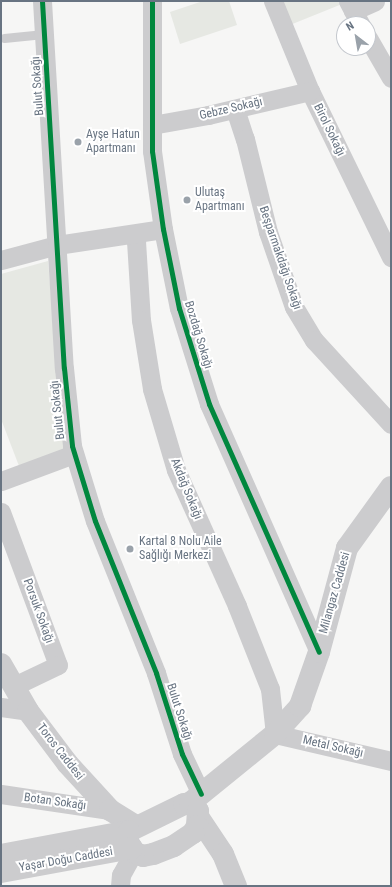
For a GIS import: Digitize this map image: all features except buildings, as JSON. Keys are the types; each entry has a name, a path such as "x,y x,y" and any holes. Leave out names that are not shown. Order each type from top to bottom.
{"street":[{"name":"Bulut Sokağı","path":"42,1 64,368 74,454 96,521 156,673 182,754 196,812"},
{"name":"Bozdağ Sokağı","path":"152,1 152,151 163,230 179,308 209,404 319,652"},
{"name":"Birol Sokağı","path":"273,1 310,91 391,257"},
{"path":"354,12 375,1"},
{"path":"376,52 391,78"},
{"name":"Gebze Sokağı","path":"152,125 235,109 310,91"},
{"name":"Beşparmakdağı Sokağı","path":"235,109 245,139 268,232 294,307 314,340 391,424"},
{"path":"1,260 57,245 163,230"},
{"name":"Akdağ Sokağı","path":"133,234 136,241 140,320 152,389 176,470 237,606 270,689 275,734"},
{"path":"1,481 74,454"},
{"name":"Milangaz Caddesi","path":"196,812 275,734 300,706 319,652 347,548 391,487"},
{"name":"Porsuk Sokağı","path":"1,512 58,665 14,686"},
{"name":"Toros Caddesi","path":"1,664 28,711 67,763 110,810 133,839"},
{"path":"1,707 28,711"},
{"name":"Metal Sokağı","path":"275,734 391,761"},
{"name":"Botan Sokağı","path":"1,794 110,810"},
{"path":"120,886 121,875 133,839 196,812"},
{"path":"133,839 143,856 162,852 196,812"},
{"path":"196,812 223,854 236,886"},
{"name":"Yaşar Doğu Caddesi","path":"1,855 133,839"},
{"name":"Yaşar Doğu Caddesi","path":"1,872 133,839"}],"lane":[{"path":"4,38 44,34"}],"shaded area":[{"path":"203,1 229,1 237,25 180,44 170,12"},
{"path":"282,1 341,1 342,4 290,25"},
{"path":"48,261 64,450 19,466 1,419 1,274"}],"cycle path":[{"path":"42,1 64,368 72,446 95,521 156,673 182,754 201,794"},
{"path":"152,1 152,151 163,229 179,308 209,404 319,652"}],"place":[{"name":"Ayşe Hatun Apartmanı","path":"78,142"},
{"name":"Ulutaş Apartmanı","path":"187,200"},
{"name":"Kartal 8 Nolu Aile Sağlığı Merkezi","path":"130,549"}]}
